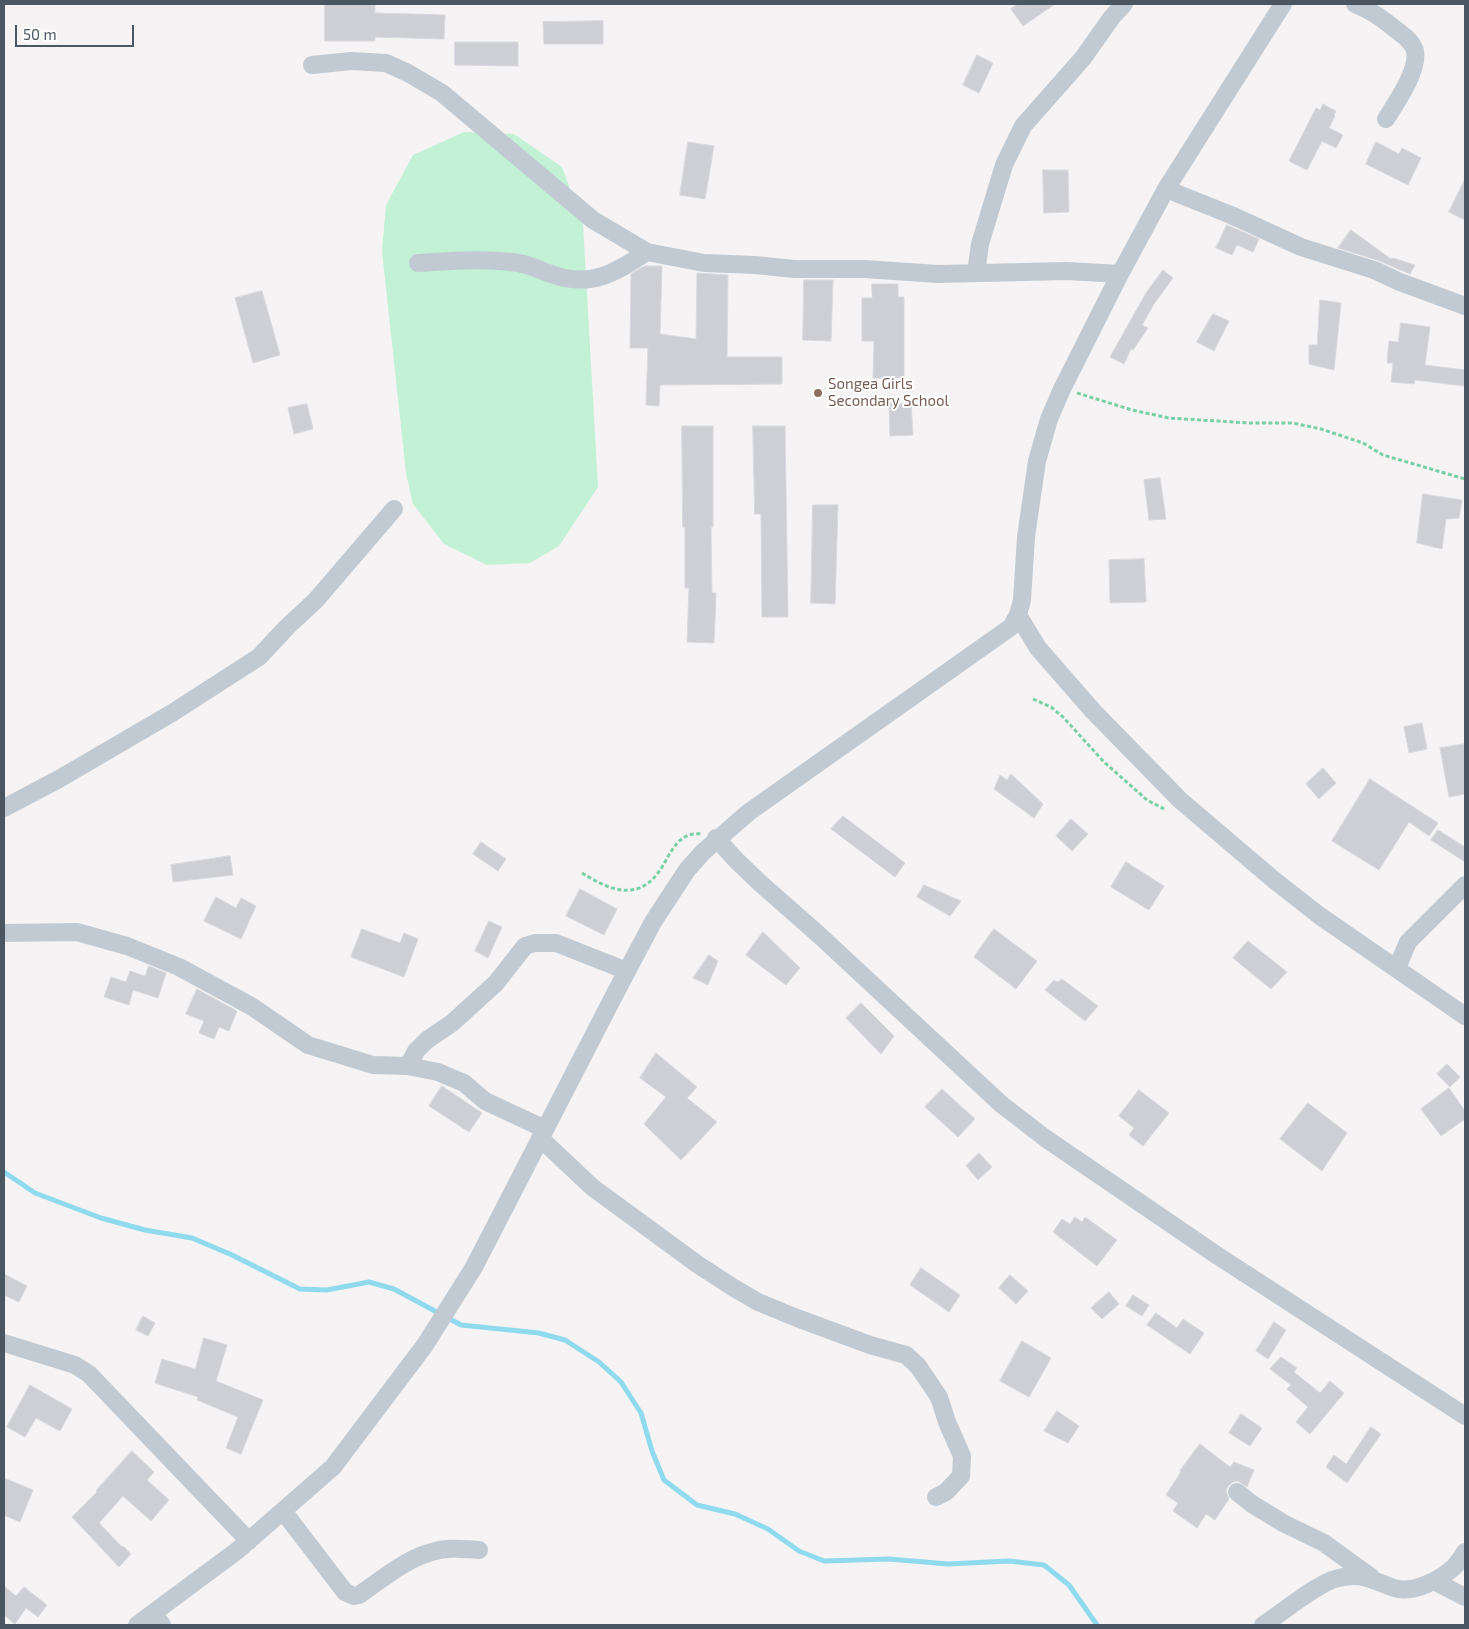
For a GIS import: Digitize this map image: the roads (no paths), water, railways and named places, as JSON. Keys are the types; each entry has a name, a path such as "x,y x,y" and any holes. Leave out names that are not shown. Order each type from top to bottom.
{"street":[{"path":"976,273 980,244 1004,165 1023,126 1083,58 1112,17 1124,4"},
{"path":"136,1625 158,1619 333,1467 425,1345 474,1267 653,922 687,870 716,839 749,812 1011,627 1018,615 1022,600 1026,537 1037,461 1049,418 1062,388 1120,274 1166,190 1283,4"},
{"path":"1355,4 1372,11 1393,27 1408,40 1415,50 1415,61 1408,81 1386,118"},
{"path":"312,65 351,61 386,63 408,73 442,93 593,220 647,252 704,263 794,269 864,269 938,274 1067,271 1120,274"},
{"path":"1166,190 1231,215 1301,246 1374,270 1400,282 1465,306"},
{"path":"418,264 497,261 519,263 573,279 598,279 625,266 647,252"},
{"path":"4,808 60,779 172,713 260,657 287,627 316,600 394,509"},
{"path":"1018,615 1038,648 1093,711 1180,800 1274,880 1320,916 1465,1016"},
{"path":"716,839 760,883 818,934 994,1098 1045,1138 1218,1256 1465,1416"},
{"path":"1397,968 1408,942 1465,885"},
{"path":"4,933 77,932 127,946 179,967 251,1006 308,1045 373,1065 408,1066 438,1072 464,1083 485,1101 543,1134 592,1188 697,1264 734,1288 758,1302 797,1318 870,1345 906,1355 918,1366 939,1397 947,1422 962,1456 961,1476 946,1492 936,1497"},
{"path":"408,1066 416,1051 427,1040 452,1023 496,983 525,946 535,943 556,943 627,971"},
{"path":"427,1040 438,1072"},
{"path":"4,1343 75,1365 89,1374 249,1541"},
{"path":"1236,1492 1283,1524 1324,1543 1372,1578 1396,1589 1412,1589 1434,1581 1454,1567 1465,1552"},
{"path":"283,1511 345,1592 354,1596 359,1596 410,1561 422,1555 448,1549 479,1550"},
{"path":"1263,1625 1320,1586 1334,1579 1358,1576 1372,1578"},
{"path":"1434,1581 1465,1597"}],"waterway":[{"path":"4,1172 35,1193 101,1218 145,1230 192,1238 232,1255 300,1289 327,1290 369,1282 394,1289 461,1325 539,1333 565,1340 599,1362 621,1382 641,1413 652,1451 664,1480 697,1505 735,1514 768,1529 799,1551 824,1561 889,1559 948,1564 1009,1561 1044,1565 1069,1585 1097,1625"}],"place":[{"name":"Songea Girls Secondary School","path":"818,393"}]}
